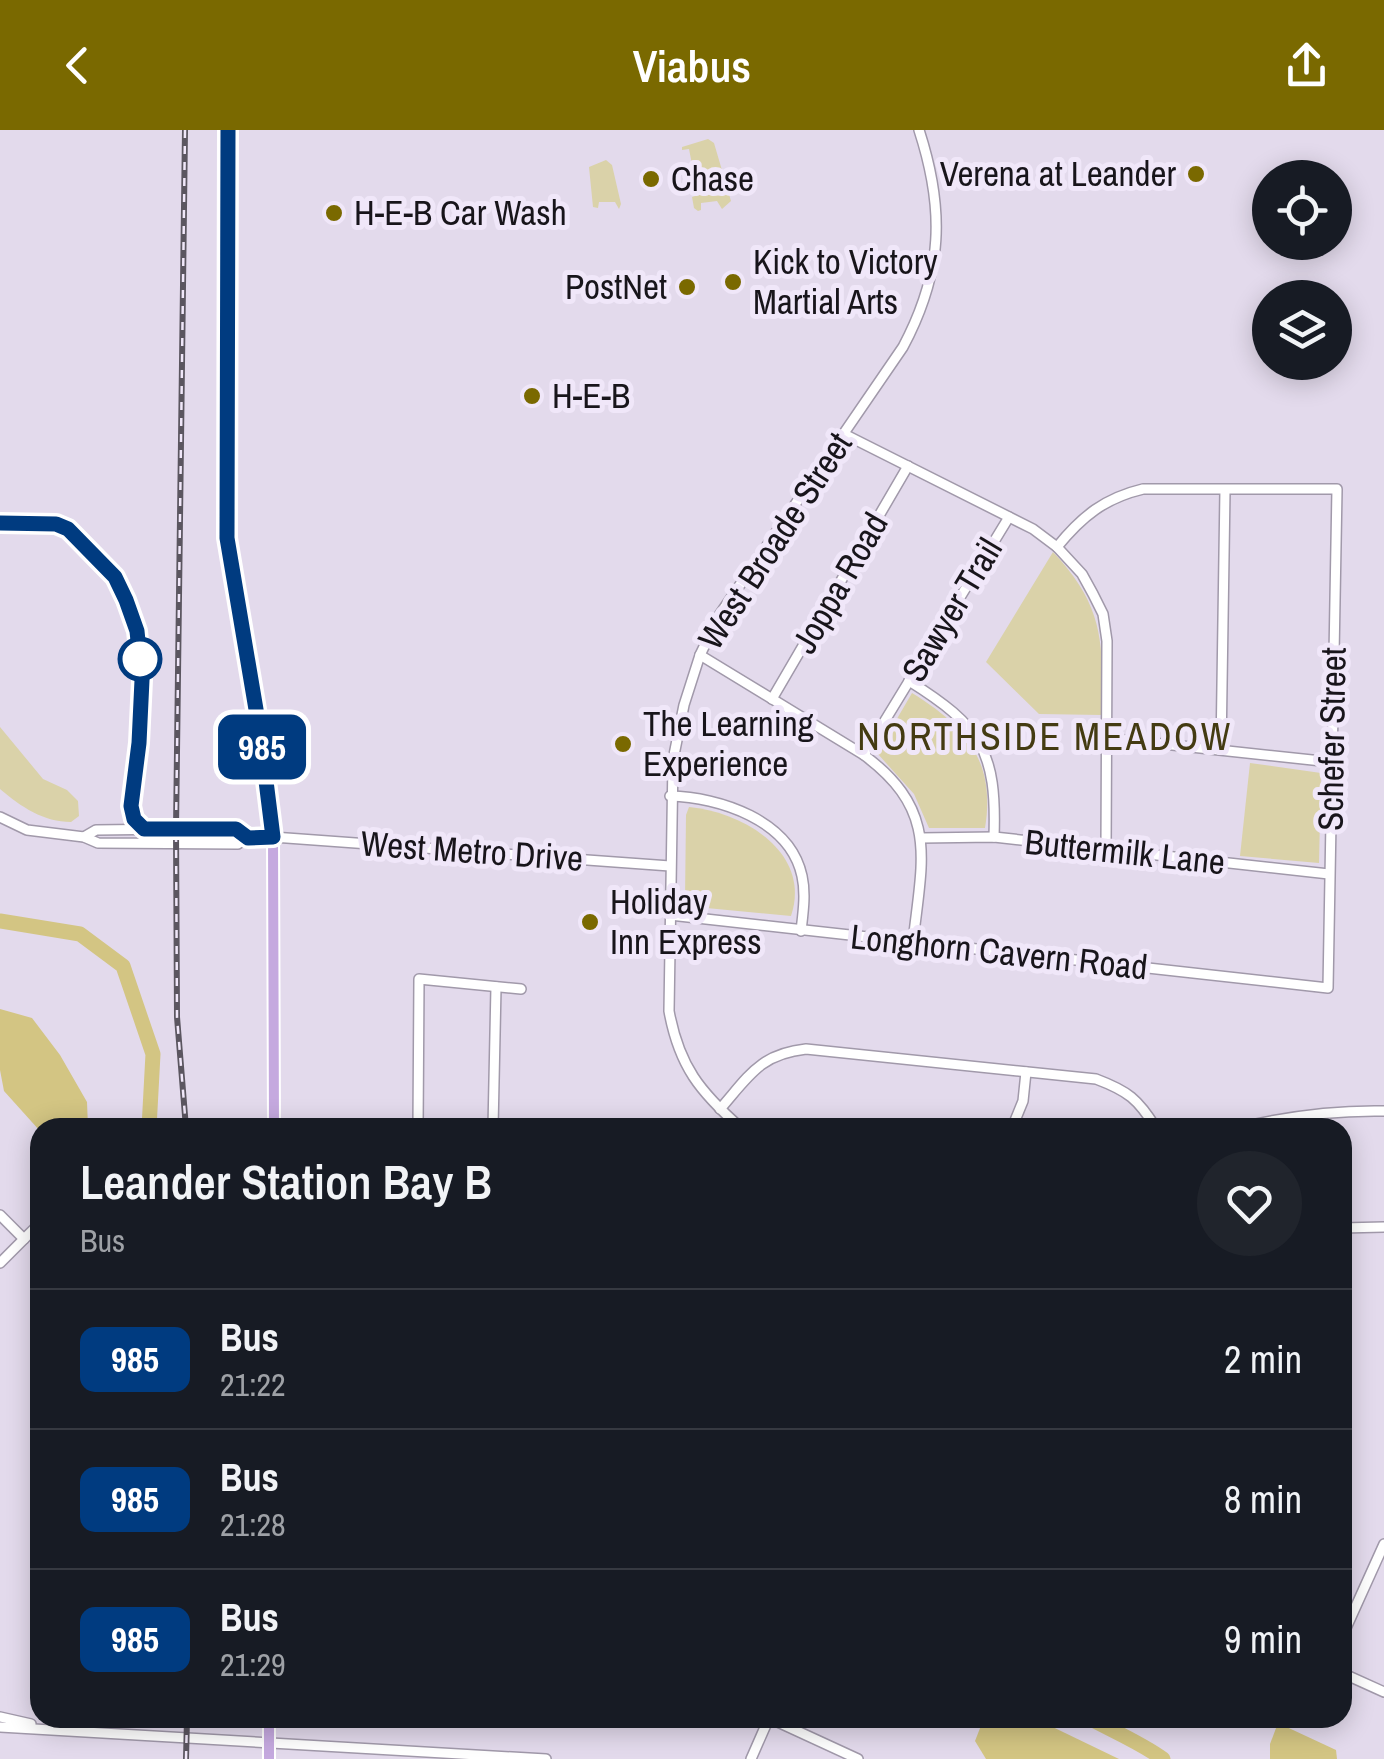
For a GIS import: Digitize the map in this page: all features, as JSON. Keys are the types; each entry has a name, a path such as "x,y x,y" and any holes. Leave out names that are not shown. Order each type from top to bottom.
{"main road":[{"path":"228,130 227,538 273,837 274,1118"},
{"path":"269,1728 269,1759"}],"street":[{"name":"West Broade Street","path":"730,1118 684,1065 674,1040 669,1010 670,796 684,705 700,656 720,614 903,347 920,313 933,272 938,217 933,174 919,130"},
{"path":"844,434 1009,517 1057,546 1082,574 1102,614 1109,664 1106,849"},
{"name":"Joppa Road","path":"772,700 908,466"},
{"path":"1057,546 1083,517 1115,496 1143,488 1225,490 1220,750"},
{"name":"Schefer Street","path":"1225,490 1337,489 1328,988"},
{"name":"Sawyer Trail","path":"864,755 1009,517"},
{"path":"700,656 864,755 906,795 921,838 922,858 913,942"},
{"path":"909,681 953,711 981,744 993,781 994,837"},
{"path":"1107,738 1331,762"},
{"path":"670,796 733,806 780,838 796,859 802,875 801,931"},
{"name":"West Metro Drive","path":"0,817 41,834 84,837 98,843 238,844 248,838 273,837 670,866"},
{"name":"Buttermilk Lane","path":"921,838 994,837 1329,874"},
{"name":"Longhorn Cavern Road","path":"670,916 1328,988"},
{"path":"418,1118 419,979 521,990"},
{"path":"493,1118 496,987"},
{"path":"720,1109 762,1060 806,1049 1096,1080 1139,1100 1150,1118"},
{"path":"1016,1118 1023,1101 1026,1072"},
{"path":"1284,1118 1384,1111"},
{"path":"0,1215 24,1240"},
{"path":"1352,1228 1384,1227"},
{"path":"0,1263 30,1234"},
{"path":"1352,1615 1384,1544"},
{"path":"1352,1678 1384,1692"},
{"path":"0,1718 30,1724"},
{"path":"0,1727 546,1759"},
{"path":"53,1728 58,1729"},
{"path":"751,1759 765,1728"},
{"path":"791,1728 858,1759"}],"shaded area":[{"path":"708,139 714,143 731,201 722,209 717,201 701,203 698,211 692,197 698,195 689,149 682,147"},
{"path":"606,160 612,165 619,209 615,202 599,202 598,208 593,207 589,167"},
{"path":"1053,552 1092,609 1101,647 1102,715 1039,714 986,662"},
{"path":"912,693 948,719 973,748 986,784 985,828 929,828 914,794 877,753"},
{"path":"0,727 43,779 67,790 78,801 79,816 71,822 42,816 0,789"},
{"path":"1250,763 1321,773 1319,863 1240,856"},
{"path":"689,807 731,817 769,840 792,873 795,893 791,916 696,907 685,899"},
{"path":"0,1009 32,1018 60,1055 87,1102 88,1118 30,1120 4,1091"},
{"path":"980,1728 1055,1728 1119,1759 986,1759 975,1741"},
{"path":"1276,1728 1289,1728 1336,1750 1337,1759 1270,1759"}],"waterway":[{"path":"0,921 80,934 123,966 153,1054 150,1118"},
{"path":"1108,1728 1163,1759"}],"railway":[{"path":"185,130 176,829 177,1017 185,1118"},
{"path":"186,1759 187,1728"}],"bus line":[{"name":"985","path":"0,523 56,524 68,529 115,577 126,600 137,631 142,680 139,743 131,795 134,819 144,829 236,829 248,838 273,837 227,538 228,130"}],"place":[{"name":"Verena at Leander","path":"1196,174"},
{"name":"Chase","path":"651,179"},
{"name":"H-E-B Car Wash","path":"334,213"},
{"name":"Kick to Victory Martial Arts","path":"733,282"},
{"name":"PostNet","path":"687,287"},
{"name":"H-E-B","path":"532,396"},
{"name":"The Learning Experience","path":"623,744"},
{"name":"Holiday Inn Express","path":"590,922"}],"district":[{"name":"NORTHSIDE MEADOW","path":"1045,737"}]}
